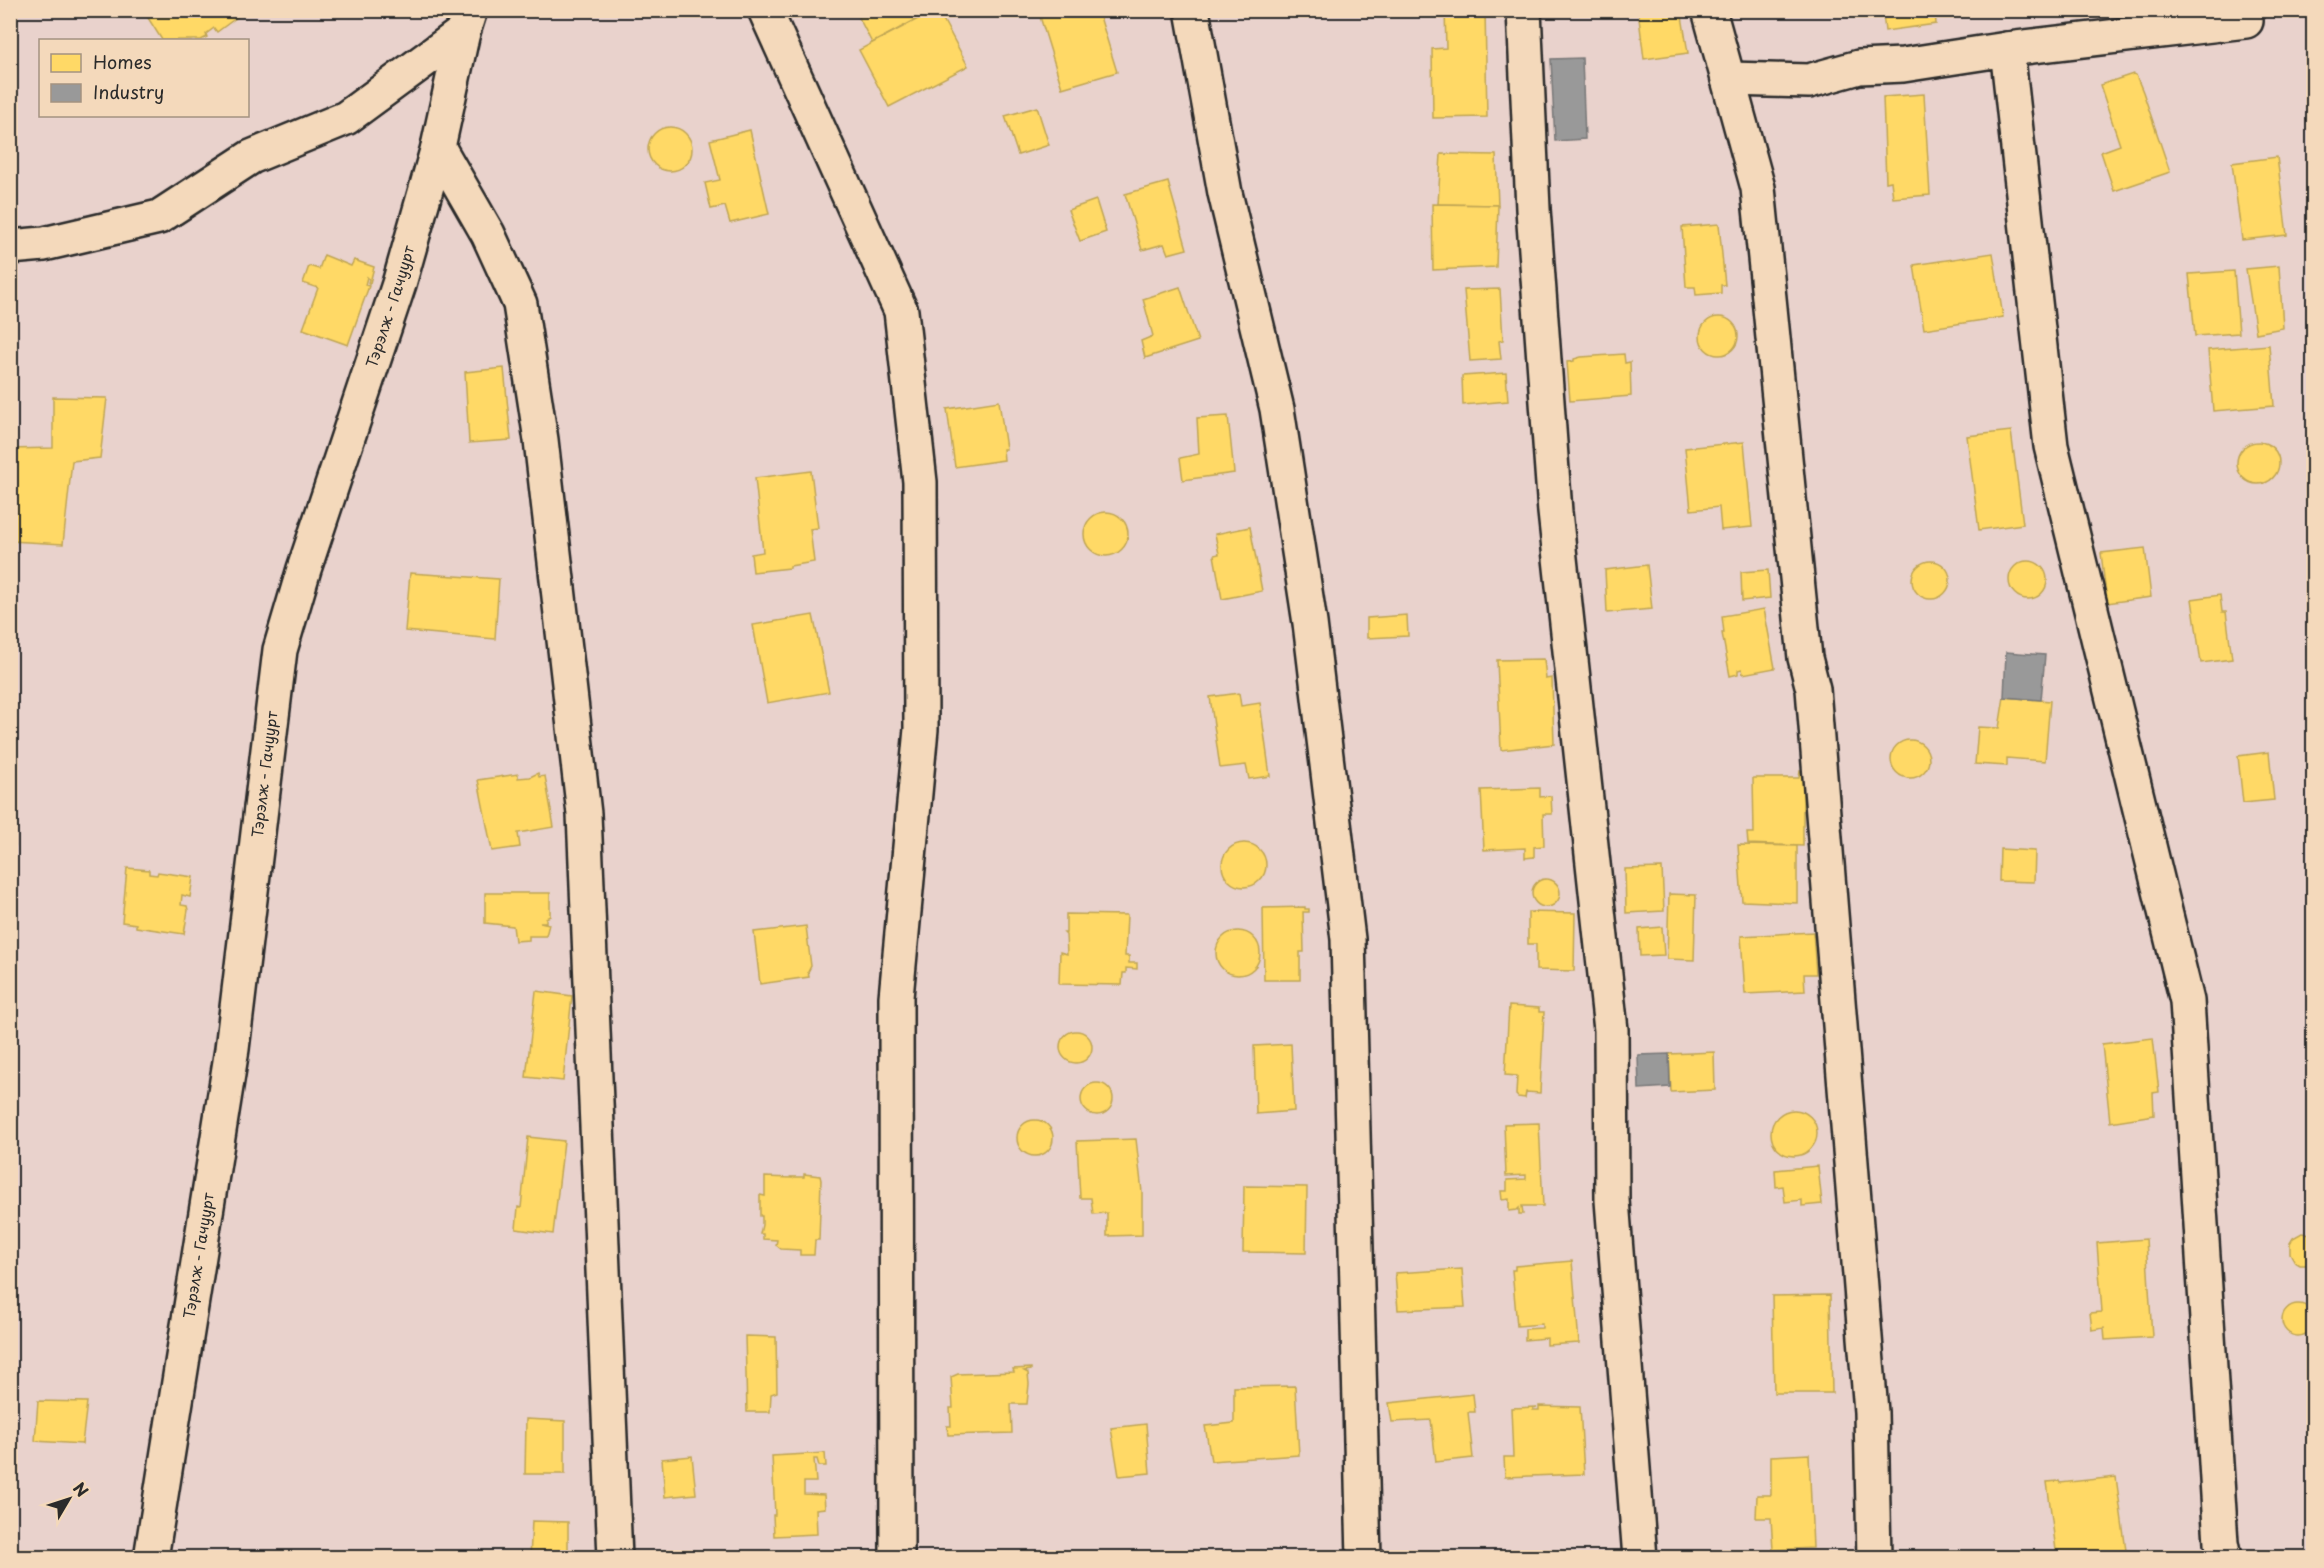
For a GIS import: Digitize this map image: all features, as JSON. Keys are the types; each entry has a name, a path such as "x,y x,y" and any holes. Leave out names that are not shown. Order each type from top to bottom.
{"street":[{"path":"765,10 901,311 920,482 921,729 896,997 897,1557"},
{"path":"1192,10 1225,193 1277,409 1310,623 1348,939 1364,1557"},
{"path":"1524,10 1533,209 1555,512 1611,1030 1612,1200 1640,1557"},
{"path":"1709,10 1758,188 1805,658 1813,689 1871,1412 1874,1557"},
{"path":"10,247 44,244 159,217 251,157 346,118 467,21"},
{"name":"Тэрэлж - Гачуурт","path":"151,1557 232,1048 280,650 304,569 399,284 438,147 467,21"},
{"path":"1728,79 1809,81 1859,67 1903,65 2007,49 2246,21"},
{"path":"2007,49 2051,446 2187,1001 2220,1543 2224,1557"},
{"path":"438,147 488,234 520,304 541,440 584,814 615,1557"}],"building: Homes":[{"path":"143,10 251,10 245,15 244,12 217,32 214,28 203,39 161,39"},
{"path":"855,10 934,10 872,43"},
{"path":"938,10 968,66 889,107 859,50"},
{"path":"1038,10 1098,10 1117,72 1062,88"},
{"path":"1445,10 1485,10 1487,117 1433,118 1432,49 1446,48"},
{"path":"1638,10 1681,10 1688,53 1644,59"},
{"path":"1896,10 1935,10 1936,24 1885,31 1883,14"},
{"path":"2136,75 2143,92 2170,172 2114,191 2101,152 2120,145 2100,85"},
{"path":"1924,94 1930,195 1893,198 1891,181 1886,182 1883,97"},
{"path":"1037,107 1049,145 1018,155 1005,116"},
{"path":"670,127 685,134 692,149 685,164 670,171 655,164 648,149 655,134"},
{"path":"750,130 769,214 730,223 725,206 711,209 705,183 720,180 710,140"},
{"path":"1441,154 1496,155 1498,205 1438,204"},
{"path":"2277,157 2287,235 2242,240 2232,163"},
{"path":"1168,182 1187,249 1168,254 1164,244 1142,250 1125,194"},
{"path":"1096,200 1106,232 1080,241 1068,210"},
{"path":"1432,204 1498,205 1496,267 1433,270"},
{"path":"1719,224 1725,285 1721,285 1721,293 1696,295 1695,287 1686,287 1682,227"},
{"path":"1993,253 2003,317 1924,329 1914,265"},
{"path":"324,255 351,266 354,260 374,267 370,283 367,277 365,285 369,286 348,345 303,329 318,288 303,283 309,266 319,269"},
{"path":"2279,266 2283,328 2256,333 2246,269"},
{"path":"2234,271 2239,333 2195,336 2189,274"},
{"path":"1180,287 1198,341 1145,358 1141,341 1153,336 1143,299"},
{"path":"1500,289 1503,340 1499,341 1501,359 1470,361 1464,290"},
{"path":"1719,317 1732,323 1738,336 1732,349 1719,355 1706,349 1700,336 1706,323"},
{"path":"2269,345 2274,406 2213,411 2208,350"},
{"path":"1624,354 1625,363 1630,362 1631,396 1570,401 1567,362 1581,357"},
{"path":"504,368 511,440 469,443 465,372"},
{"path":"1506,373 1508,401 1463,405 1462,376"},
{"path":"53,397 107,398 100,458 72,461 63,544 10,541 10,449 53,448"},
{"path":"999,401 1006,449 1003,449 1004,460 955,467 947,409"},
{"path":"1228,416 1234,473 1183,480 1180,458 1199,454 1197,418"},
{"path":"2011,431 2023,524 1979,530 1967,436"},
{"path":"1744,442 1752,527 1721,530 1719,507 1691,510 1685,448"},
{"path":"2258,442 2273,448 2279,463 2273,478 2258,484 2243,478 2237,463 2243,448"},
{"path":"811,471 818,528 810,529 814,562 790,566 790,568 753,572 751,554 763,552 755,478"},
{"path":"1106,512 1121,519 1128,534 1121,549 1106,556 1091,549 1084,534 1091,519"},
{"path":"1250,527 1262,591 1222,599 1214,555 1219,554 1215,534"},
{"path":"2145,548 2151,597 2107,603 2101,553"},
{"path":"1931,561 1944,567 1950,580 1944,593 1931,599 1918,593 1912,580 1918,567"},
{"path":"2028,561 2041,567 2047,580 2041,593 2028,599 2015,593 2009,580 2015,567"},
{"path":"1647,565 1652,609 1607,613 1605,570"},
{"path":"1768,570 1770,598 1742,601 1741,572"},
{"path":"410,573 499,579 495,639 405,631"},
{"path":"2220,595 2222,612 2226,612 2232,659 2201,663 2192,599"},
{"path":"1764,609 1775,668 1743,674 1742,669 1738,670 1738,674 1730,676 1722,633 1724,633 1722,616"},
{"path":"813,615 829,692 767,703 753,625"},
{"path":"1407,615 1408,636 1367,638 1367,618"},
{"path":"1544,659 1546,679 1552,678 1554,744 1501,750 1497,660"},
{"path":"1239,693 1241,706 1260,703 1270,776 1249,779 1246,765 1220,768 1210,697"},
{"path":"2004,697 2050,701 2045,761 2007,758 2007,766 1975,764 1978,727 1999,728"},
{"path":"1910,740 1923,746 1929,759 1923,772 1910,778 1897,772 1891,759 1897,746"},
{"path":"2269,752 2274,800 2243,803 2238,756"},
{"path":"1800,771 1803,772 1803,846 1748,844 1747,833 1754,833 1753,778 1799,778"},
{"path":"538,773 539,777 545,776 554,827 518,833 520,847 492,851 478,780 518,774 518,778 530,777"},
{"path":"1540,788 1540,797 1551,796 1552,814 1543,814 1544,846 1534,847 1534,857 1525,858 1525,848 1484,850 1481,790"},
{"path":"10,823 15,828 15,845 10,857"},
{"path":"1244,843 1259,850 1266,865 1259,880 1244,887 1229,880 1222,865 1229,850"},
{"path":"1738,845 1797,846 1797,903 1742,901"},
{"path":"2000,849 2035,851 2034,882 1999,881"},
{"path":"127,868 149,870 149,874 157,875 158,872 193,877 190,897 182,895 181,905 187,906 188,910 184,934 136,927 136,924 122,922"},
{"path":"1662,868 1664,911 1626,913 1625,869"},
{"path":"1546,879 1556,883 1560,893 1556,903 1546,907 1536,903 1532,893 1536,883"},
{"path":"485,893 550,893 550,916 546,918 546,922 540,922 549,924 546,936 529,936 529,940 515,941 513,926 485,923"},
{"path":"1669,894 1696,895 1694,960 1667,959"},
{"path":"1305,907 1309,909 1309,912 1303,912 1304,952 1300,952 1300,980 1264,980 1263,908"},
{"path":"1528,912 1575,913 1574,971 1536,970 1536,944 1528,944"},
{"path":"1066,914 1127,915 1125,956 1129,956 1129,963 1137,963 1137,969 1126,968 1122,985 1059,984 1060,952 1067,954 1064,933 1066,933"},
{"path":"806,926 811,966 808,972 809,977 760,984 754,932"},
{"path":"1662,927 1664,955 1640,956 1639,929"},
{"path":"1238,931 1253,938 1260,953 1253,968 1238,975 1223,968 1216,953 1223,938"},
{"path":"1813,932 1816,974 1804,974 1805,991 1745,994 1741,936"},
{"path":"536,991 572,996 563,1081 526,1077"},
{"path":"1509,1006 1539,1008 1539,1012 1544,1012 1540,1093 1526,1092 1525,1098 1516,1095 1517,1076 1505,1075"},
{"path":"1076,1031 1088,1035 1092,1047 1088,1059 1076,1063 1064,1059 1060,1047 1064,1035"},
{"path":"2153,1038 2159,1092 2153,1093 2154,1115 2110,1122 2102,1044"},
{"path":"1291,1044 1294,1111 1256,1114 1254,1046"},
{"path":"1714,1052 1715,1090 1671,1092 1669,1054"},
{"path":"1097,1083 1109,1087 1113,1099 1109,1111 1097,1115 1085,1111 1081,1099 1085,1087"},
{"path":"1794,1110 1810,1117 1817,1133 1810,1149 1794,1156 1778,1149 1771,1133 1778,1117"},
{"path":"1035,1120 1048,1125 1053,1138 1048,1151 1035,1156 1022,1151 1017,1138 1022,1125"},
{"path":"1539,1123 1543,1206 1522,1206 1523,1214 1519,1214 1519,1208 1509,1211 1509,1199 1502,1200 1501,1191 1507,1191 1507,1180 1526,1179 1526,1175 1506,1176 1504,1124"},
{"path":"528,1137 564,1141 553,1234 516,1229 518,1207 521,1208"},
{"path":"1136,1139 1142,1192 1142,1235 1107,1236 1107,1213 1093,1214 1091,1198 1080,1198 1077,1141"},
{"path":"1818,1166 1822,1204 1802,1206 1802,1200 1785,1202 1783,1186 1776,1187 1775,1170"},
{"path":"804,1174 820,1176 821,1180 819,1240 815,1240 814,1255 800,1255 800,1250 781,1249 776,1245 777,1240 763,1239 763,1234 760,1234 762,1216 760,1216 760,1195 765,1196 765,1177 792,1178 804,1177"},
{"path":"1244,1186 1307,1187 1306,1253 1243,1252"},
{"path":"2302,1233 2314,1234 2314,1263 2311,1265 2300,1265 2295,1262 2290,1253 2290,1243 2293,1238"},
{"path":"2146,1239 2152,1337 2105,1340 2104,1328 2092,1330 2090,1313 2102,1312 2097,1243"},
{"path":"1572,1261 1579,1343 1547,1345 1547,1338 1525,1340 1525,1329 1542,1328 1542,1324 1517,1326 1512,1270 1515,1270 1515,1266"},
{"path":"1462,1269 1465,1307 1398,1310 1395,1273"},
{"path":"1830,1295 1832,1393 1774,1393 1772,1296"},
{"path":"2298,1304 2310,1308 2314,1320 2310,1332 2298,1336 2286,1332 2282,1320 2286,1308"},
{"path":"745,1336 776,1337 777,1392 771,1394 770,1412 747,1412"},
{"path":"1031,1368 1031,1370 1024,1371 1028,1373 1029,1384 1027,1404 1011,1404 1012,1433 948,1435 947,1426 951,1426 950,1408 953,1408 951,1377 958,1374 1014,1372 1013,1369"},
{"path":"1295,1386 1299,1455 1211,1461 1205,1426 1234,1423 1234,1387"},
{"path":"1473,1394 1475,1412 1468,1412 1473,1458 1436,1462 1431,1420 1392,1422 1389,1403"},
{"path":"38,1401 87,1402 82,1444 35,1441"},
{"path":"1539,1406 1580,1407 1584,1474 1505,1477 1504,1457 1513,1457 1511,1408 1537,1407 1533,1410 1539,1410"},
{"path":"526,1419 565,1421 565,1474 525,1474"},
{"path":"1146,1424 1150,1473 1119,1476 1111,1428"},
{"path":"825,1453 826,1466 819,1466 817,1459 814,1459 816,1482 804,1482 804,1494 824,1495 825,1508 816,1509 817,1534 774,1536 772,1456"},
{"path":"1809,1454 1813,1548 1773,1550 1771,1518 1756,1518 1757,1495 1771,1495 1771,1456"},
{"path":"692,1456 696,1494 665,1497 662,1459"},
{"path":"2116,1477 2127,1558 2057,1558 2047,1482 2059,1481 2060,1483"},
{"path":"532,1521 568,1522 568,1558 530,1558"}],"building: Industry":[{"path":"1582,58 1585,139 1555,141 1551,59"},
{"path":"2006,652 2045,655 2041,700 2004,697"},
{"path":"1669,1054 1670,1087 1639,1089 1638,1055"}]}
